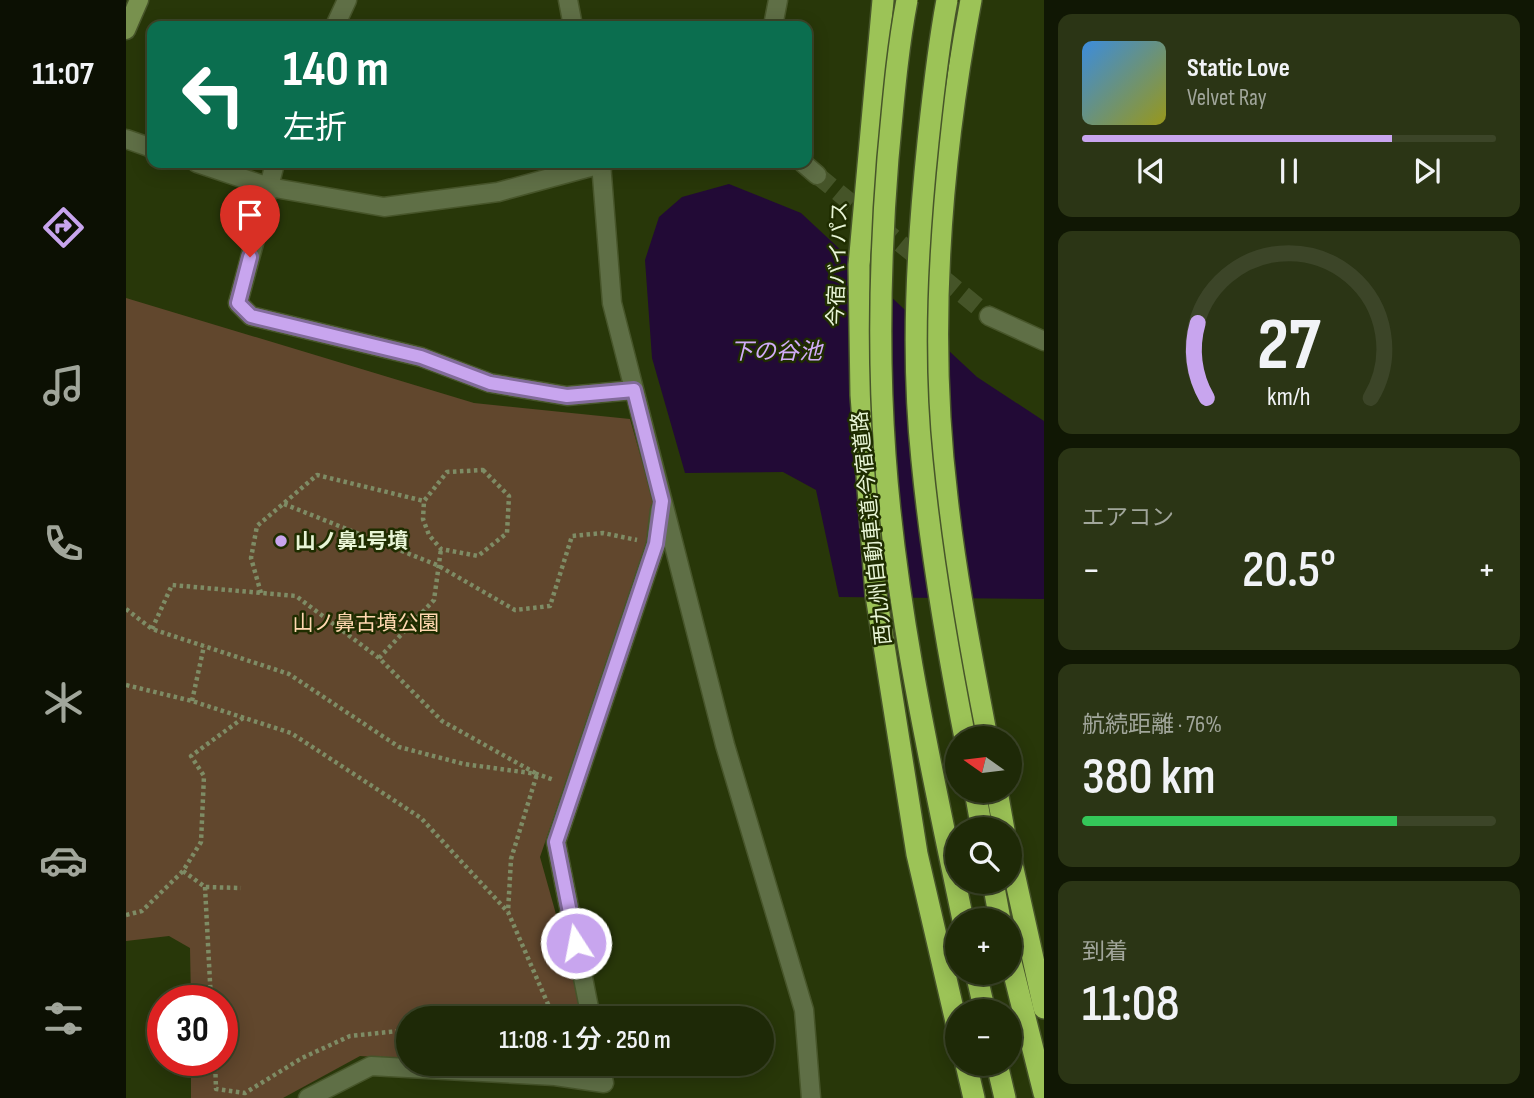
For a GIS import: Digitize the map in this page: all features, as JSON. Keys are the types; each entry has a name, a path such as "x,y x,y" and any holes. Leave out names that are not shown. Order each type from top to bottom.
{"highway":[{"name":"今宿バイパス","path":"883,0 859,265 861,395 876,595 917,854 951,999"},
{"name":"西九州自動車道;今宿道路","path":"907,0 893,104 884,212 880,331 885,456 899,586 924,737 960,908"},
{"path":"947,0 919,222 916,338 922,459 938,584 963,726"},
{"path":"971,0 959,64 944,177 937,278 946,495 962,614 985,726"},
{"path":"1019,894 1044,1008"},
{"path":"1017,985 1044,1093"},
{"path":"969,1076 974,1098"},
{"path":"1000,1076 1005,1098"}],"street":[{"path":"126,30 139,0"},
{"path":"337,21 347,0"},
{"path":"568,0 572,21"},
{"path":"775,21 778,0"},
{"path":"126,139 147,146"},
{"path":"212,168 269,187 384,206 498,192 585,168"},
{"path":"274,168 238,303 251,316 421,357 490,383 567,396 634,390"},
{"path":"603,168 612,303 725,745 804,1010 811,1098"},
{"path":"989,316 1044,341"},
{"path":"589,1006 556,842 656,544 662,501"},
{"path":"308,1098 371,1066 555,1076 603,1091"}],"path":[{"path":"484,470 509,496 507,533 478,555 441,548 429,536 423,519 424,501 447,472 484,470"},
{"path":"261,593 251,558 257,526 317,475 424,501"},
{"path":"284,503 437,565 515,610 550,606 572,536 603,533 656,544"},
{"path":"379,658 434,600 441,548"},
{"path":"152,629 172,585 296,596 379,658 442,721 537,774 574,787"},
{"path":"126,609 152,629 289,674 400,747 464,764 537,774"},
{"path":"192,701 204,646"},
{"path":"126,685 192,701 291,733 421,818 508,912 549,1006"},
{"path":"126,915 142,911 183,872 201,842 204,776 191,756 244,718"},
{"path":"508,912 511,859 537,774"},
{"path":"183,872 205,887 242,888"},
{"path":"205,887 210,985"},
{"path":"216,1076 216,1089 245,1093 302,1058 350,1037 396,1031"}],"green space":[{"name":"山ノ鼻古墳公園","path":"126,298 474,403 630,419 657,514 540,857 582,1006 396,1006 396,1058 360,1056 283,1098 191,1098 191,1076 238,1076 238,985 191,985 190,948 169,936 126,941"}],"water":[{"name":"下の谷池","path":"729,184 801,213 977,377 1044,421 1044,599 839,597 816,490 783,472 685,473 652,358 645,260 659,217 682,197"}],"tunnel":[{"path":"817,175 989,316"}],"place":[{"name":"山ノ鼻1号墳","path":"281,541"}],"route":[{"path":"250,257 238,303 251,316 421,357 490,383 567,396 634,390 662,501 656,544 556,842 576,943"}]}
